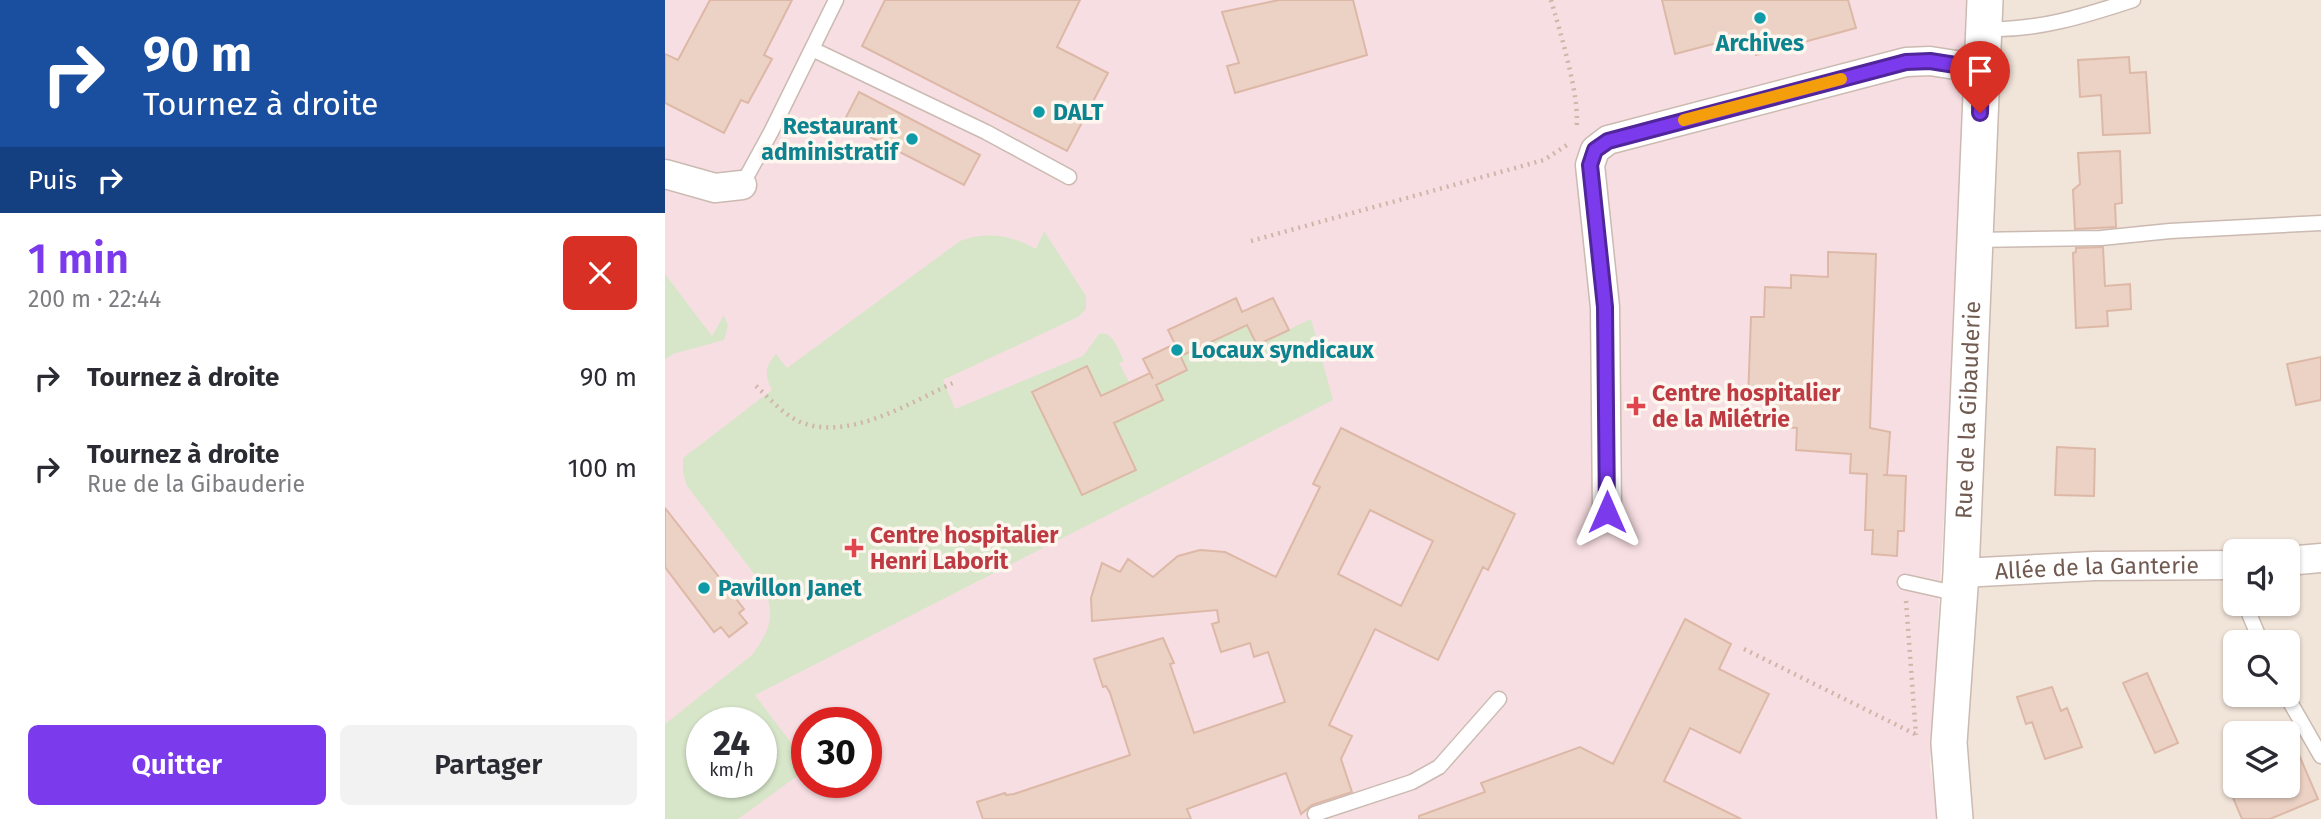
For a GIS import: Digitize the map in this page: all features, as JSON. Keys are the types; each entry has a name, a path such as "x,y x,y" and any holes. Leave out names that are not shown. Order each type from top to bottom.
{"street":[{"name":"Rue de la Gibauderie","path":"1955,819 1949,743 1960,583 1984,15"},
{"path":"1607,512 1605,307 1590,165 1595,150 1608,141 1906,62 1930,61 1981,69"},
{"path":"665,174 715,188 742,185"},
{"path":"2300,560 2321,558"},
{"name":"Allée de la Ganterie","path":"1960,583 2095,566 2223,568"}],"lane":[{"path":"742,185 836,0"},
{"path":"1984,15 2011,30 2032,28 2081,17 2133,0"},
{"path":"812,49 986,132 1069,177"},
{"path":"1974,240 2101,238 2170,231 2321,223"},
{"path":"1905,582 1960,583"},
{"path":"1315,814 1412,782 1439,767 1499,699"},
{"path":"2293,707 2321,756"}],"path":[{"path":"1551,0 1563,40 1578,116 1573,136"},
{"path":"1251,241 1544,160 1569,143"},
{"path":"756,386 775,405 799,421 827,429 861,424 953,383"},
{"path":"1905,582 1917,747"},
{"path":"1744,649 1916,735"}],"shaded area":[{"path":"665,0 1966,0 1960,230 1930,766 1940,819 665,819"},
{"path":"1985,0 2321,0 2321,819 1955,819 1961,573 1950,412 1960,230"}],"green space":[{"path":"1044,231 1086,296 1086,309 1078,317 943,380 955,409 1083,356 1099,334 1104,334 1114,342 1124,361 1119,363 1129,382 1118,388 1137,413 1163,400 1156,385 1187,370 1181,356 1247,325 1257,345 1311,319 1333,400 755,695 764,707 686,707 752,655 767,631 770,608 765,588 687,486 683,473 683,458 772,390 767,371 776,354 787,368 960,241 990,235 1018,240 1036,249"},
{"path":"665,274 712,336 724,315 728,326 724,340 673,354 665,360"},
{"path":"686,707 686,798 767,798 738,819 665,819 665,724"},
{"path":"777,724 791,743 791,781 777,791"}],"building":[{"path":"710,0 792,0 764,55 772,59 748,103 741,100 724,133 665,103 665,54 678,60"},
{"name":"DALT","path":"885,0 1080,0 1057,47 1108,73 1067,151 862,46"},
{"path":"1279,0 1353,0 1367,55 1235,93 1227,66 1239,63 1222,12"},
{"name":"Archives","path":"1662,0 1848,0 1856,28 1756,55 1751,34 1675,54"},
{"path":"2129,57 2130,73 2146,72 2150,133 2103,135 2101,95 2080,97 2078,60"},
{"name":"Restaurant administratif","path":"859,92 980,155 964,185 843,123"},
{"path":"2120,151 2122,203 2115,204 2116,227 2075,229 2073,190 2080,184 2078,153"},
{"path":"2103,247 2105,286 2130,284 2131,309 2107,311 2108,326 2076,328 2073,253 2076,248"},
{"path":"1828,252 1876,254 1870,428 1890,432 1887,475 1883,475 1906,476 1904,531 1898,531 1897,556 1872,554 1873,530 1865,530 1867,474 1850,473 1851,454 1796,450 1797,428 1771,426 1772,401 1748,400 1751,317 1764,317 1765,287 1791,288 1791,275 1828,277"},
{"path":"1236,298 1242,312 1273,298 1289,330 1257,345 1247,325 1181,356 1179,353 1187,370 1156,385 1163,400 1114,423 1136,470 1082,495 1032,392 1087,366 1101,396 1150,373 1143,359 1175,344 1168,330"},
{"path":"2321,357 2321,400 2296,405 2287,364"},
{"path":"1341,428 1515,514 1488,570 1483,567 1438,660 1375,629 1329,725 1352,736 1341,759 1352,792 1312,805 1301,814 1286,773 1187,809 1191,819 983,819 977,802 1005,793 1014,794 1130,755 1110,693 1106,686 1103,687 1094,659 1163,638 1174,663 1170,664 1194,733 1285,702 1268,652 1254,657 1250,643 1221,652 1212,624 1219,622 1217,610 1092,621 1091,598 1102,563 1120,572 1128,559 1153,577 1178,556 1200,550 1225,552 1276,577 1320,487 1313,484","holes":["1370,510 1433,541 1401,606 1338,574"]},
{"path":"2057,447 2095,449 2094,496 2055,495"},
{"name":"Pavillon Janet","path":"665,508 744,609 739,613 747,623 729,637 721,627 714,632 665,567"},
{"path":"1685,619 1731,644 1719,669 1769,694 1740,753 1690,728 1664,781 1741,819 1419,819 1419,816 1485,792 1481,783 1580,747 1613,764"},
{"path":"2147,673 2178,743 2155,753 2123,683"},
{"path":"2052,687 2061,711 2067,708 2082,747 2045,759 2032,722 2026,724 2017,697"},
{"path":"2300,757 2318,799 2270,819 2242,819 2233,798 2300,798"}],"slow traffic":[{"path":"1684,120 1841,79"}],"place":[{"name":"Archives","path":"1760,18"},
{"name":"DALT","path":"1039,112"},
{"name":"Restaurant administratif","path":"912,139"},
{"name":"Locaux syndicaux","path":"1177,350"},
{"name":"Centre hospitalier de la Milétrie","path":"1636,406"},
{"name":"Centre hospitalier Henri Laborit","path":"854,548"},
{"name":"Pavillon Janet","path":"704,588"}],"route":[{"path":"1607,512 1605,307 1590,165 1595,150 1608,141 1906,62 1930,61 1981,69 1980,113"}]}
